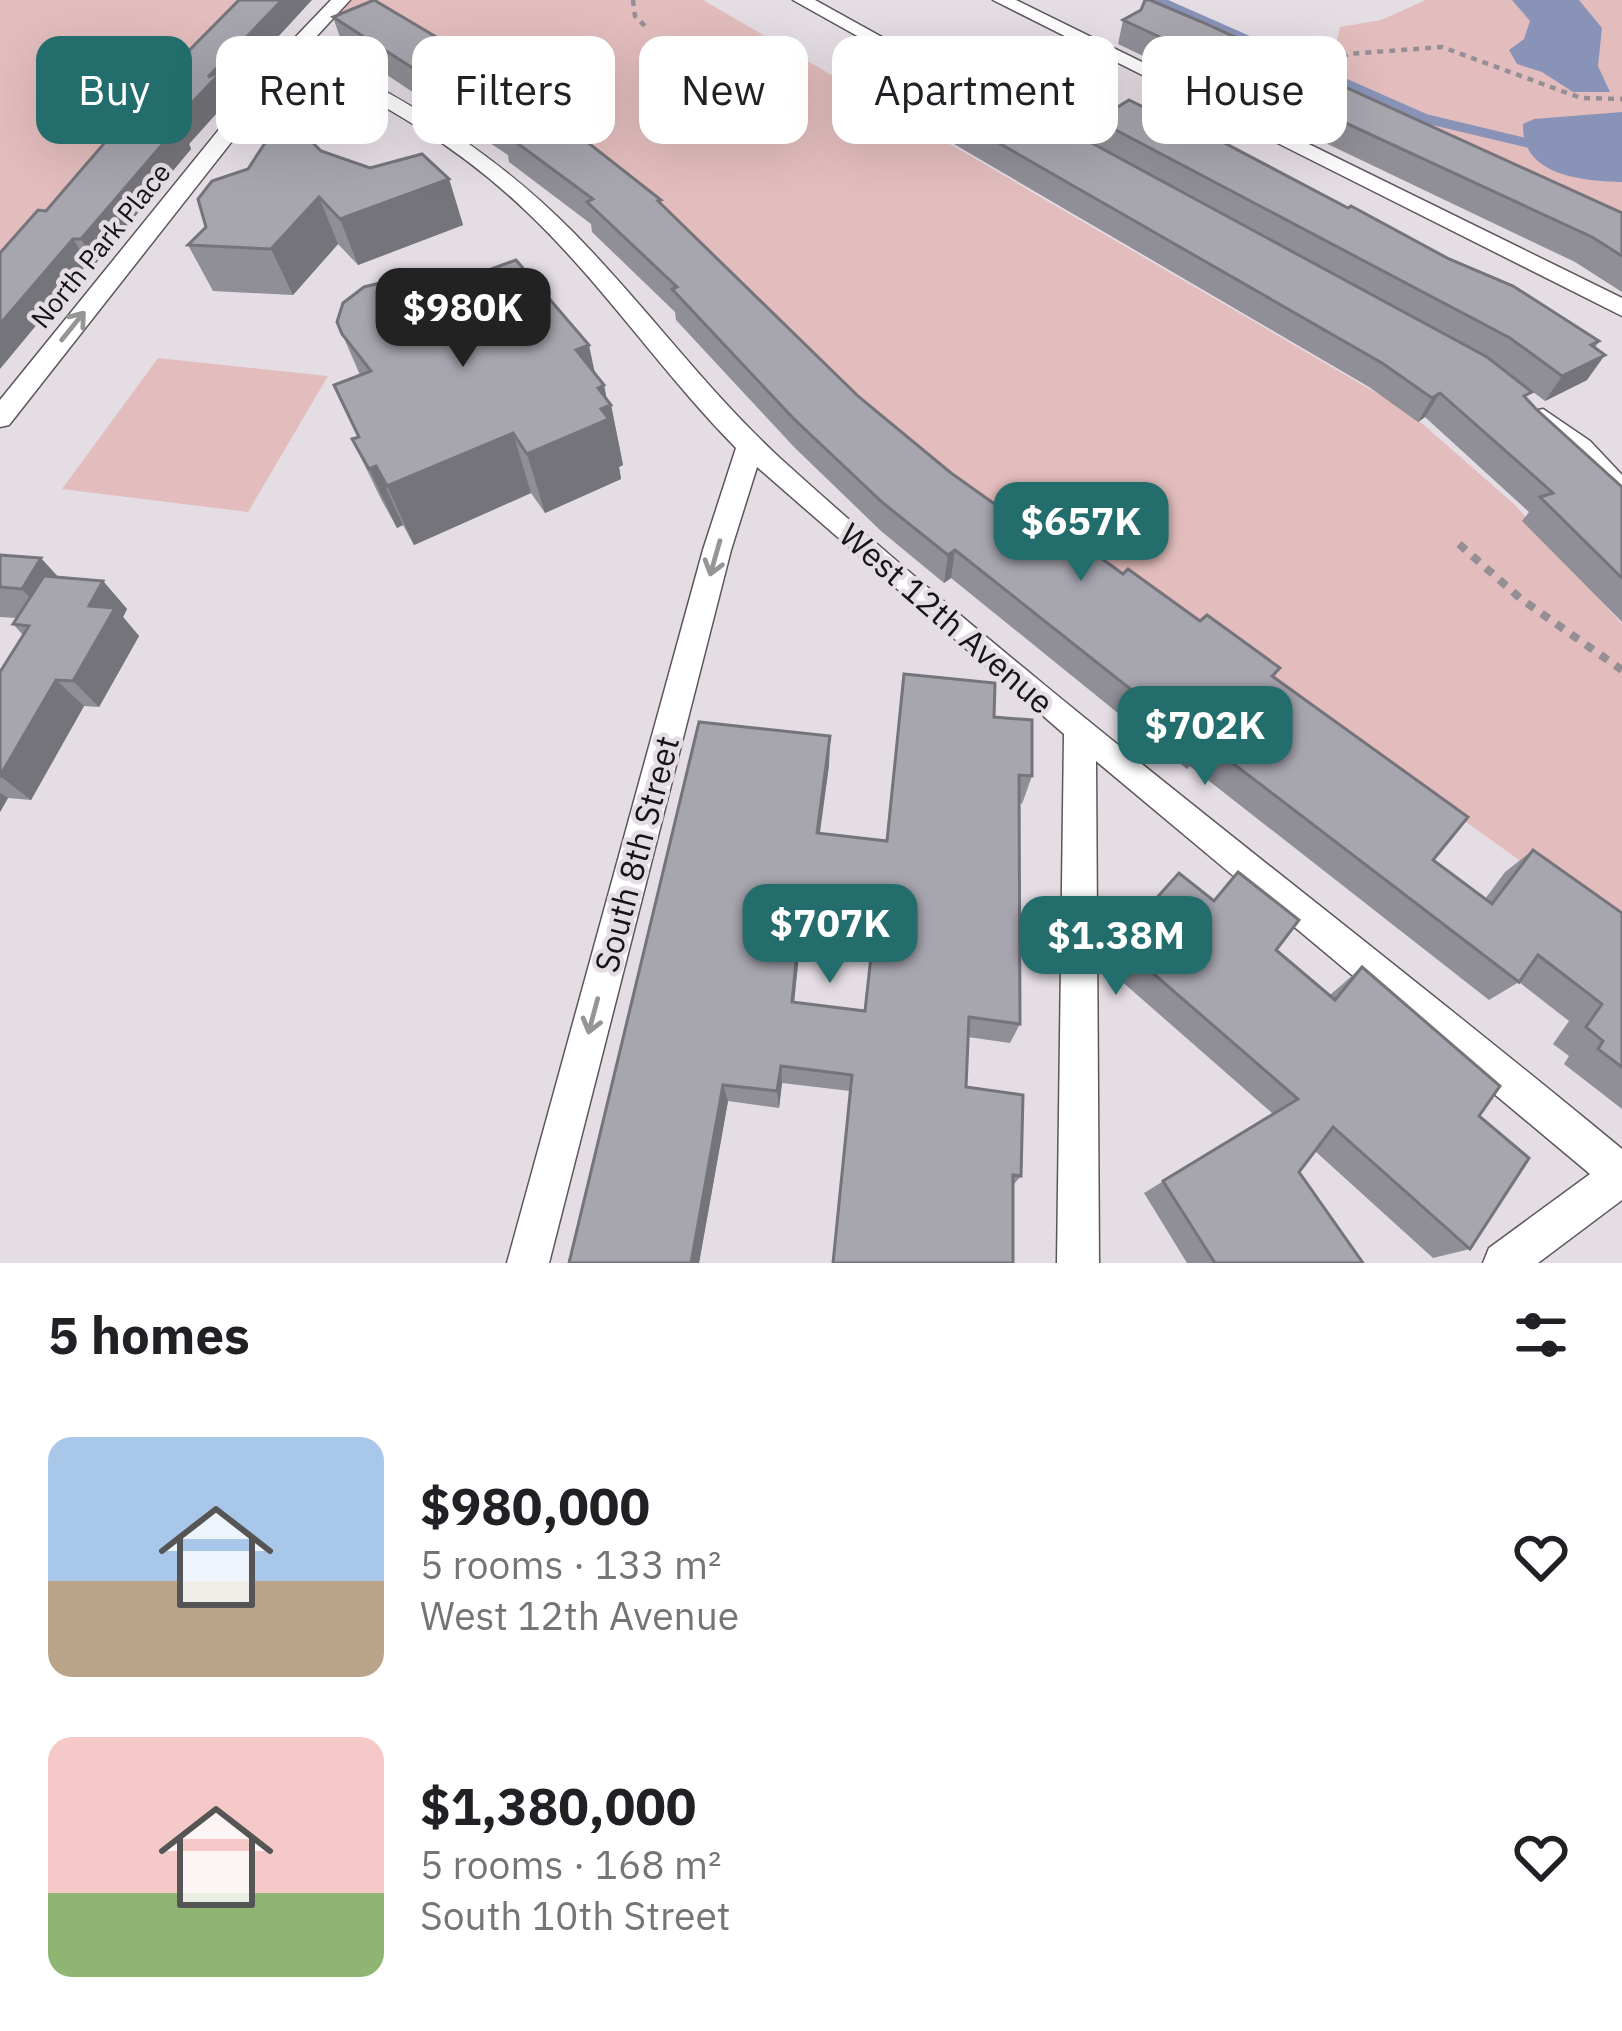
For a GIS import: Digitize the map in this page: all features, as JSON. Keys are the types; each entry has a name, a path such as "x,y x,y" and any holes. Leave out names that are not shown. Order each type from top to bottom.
{"street":[{"name":"North Park Place","path":"307,36 340,0"},
{"path":"802,0 868,36"},
{"path":"1002,0 1622,308"},
{"name":"West 12th Avenue","path":"388,100 462,147 537,208 750,446 1080,732 1420,1004 1622,1174"},
{"name":"North Park Place","path":"0,418 219,144"},
{"path":"1526,405 1581,448 1622,494"},
{"name":"South 8th Street","path":"528,1263 716,550 750,446"},
{"path":"1078,1263 1080,732"},
{"path":"1504,1263 1622,1174"}],"path":[{"path":"633,0 634,16 649,30"},
{"path":"1347,54 1442,47 1581,98 1622,100"},
{"path":"1459,544 1521,598 1622,670"}],"shaded area":[{"path":"0,0 263,0 230,36 216,36 216,52 192,78 192,36 36,36 36,144 132,144 0,289"},
{"path":"341,0 703,0 765,36 639,36 639,144 808,144 808,61 832,75 832,144 950,144 1409,412 1515,505 1622,624 1622,934 1118,572 957,501 527,144 615,144 615,36 412,36 412,48 389,29 329,12"},
{"path":"1426,0 1622,0 1622,242 1347,105 1347,36 1338,36 1340,27 1381,20"},
{"path":"158,358 328,376 248,512 62,489"}],"water":[{"path":"1512,0 1579,0 1602,28 1598,66 1610,92 1573,92 1542,72 1517,64 1509,50 1524,39 1530,21"},
{"path":"1622,112 1622,182 1557,172 1532,155 1525,141 1523,124 1534,119"}],"building":[{"path":"239,0 282,0 247,36 216,36 216,69 208,77 216,74 216,77 192,103 192,48"},
{"path":"374,0 435,36 412,36 412,68 388,52 388,36 363,36 333,17"},
{"path":"1145,0 1150,0 1233,36 1158,36 1123,20 1141,10"},
{"path":"1347,88 1622,213 1622,256 1592,237 1347,124"},
{"path":"1129,100 1142,106 1142,144 1118,131 1118,107"},
{"path":"104,144 163,144 0,324 0,253 38,210 46,211"},
{"path":"264,144 314,144 321,151 370,168 422,154 449,179 340,219 319,197 271,249 188,245 206,227 198,199 212,181 248,169"},
{"path":"518,144 590,144 661,200 859,397 951,473 1020,522 1035,510 1123,574 1128,569 1200,621 1207,615 1280,668 1272,676 1468,817 1433,860 1492,904 1533,850 1622,913 1622,1067 1598,1049 1603,1041 1586,1027 1602,1004 1538,955 1519,982 1205,742 1201,745 955,550 948,555 883,503 793,418 672,289 677,287 587,202 593,199"},
{"path":"1001,144 1093,144 1487,357 1532,392 1524,396 1622,487 1622,578 1540,497 1553,493 1440,393 1432,398 1382,363"},
{"path":"1142,144 1226,144 1449,259 1513,286 1599,341 1591,345 1605,355 1562,376 1510,338"},
{"path":"516,260 589,345 576,350 604,385 598,388 611,405 601,409 609,419 527,454 513,433 387,486 376,466 369,469 352,439 359,437 334,385 371,371 337,322 343,303 364,287 392,280 420,281 434,290"},
{"path":"0,555 41,558 22,589 0,587"},
{"path":"44,576 103,581 89,606 115,608 73,681 56,680 0,776 0,672 29,626 13,624"},
{"path":"904,674 995,683 994,717 1032,720 1032,776 1019,775 1020,1024 969,1017 966,1087 1023,1095 1021,1176 1013,1175 1013,1263 833,1263 852,1075 781,1066 777,1091 723,1085 691,1263 569,1263 699,722 830,736 817,833 887,841","holes":["802,901 876,911 865,1011 792,1002"]},
{"path":"1238,872 1299,920 1276,950 1335,1000 1362,967 1500,1086 1479,1116 1529,1158 1470,1249 1333,1127 1299,1172 1363,1263 1215,1263 1163,1181 1298,1099 1117,942 1179,873 1214,901"}],"waterway":[{"path":"1157,0 1427,119 1540,146"}]}
